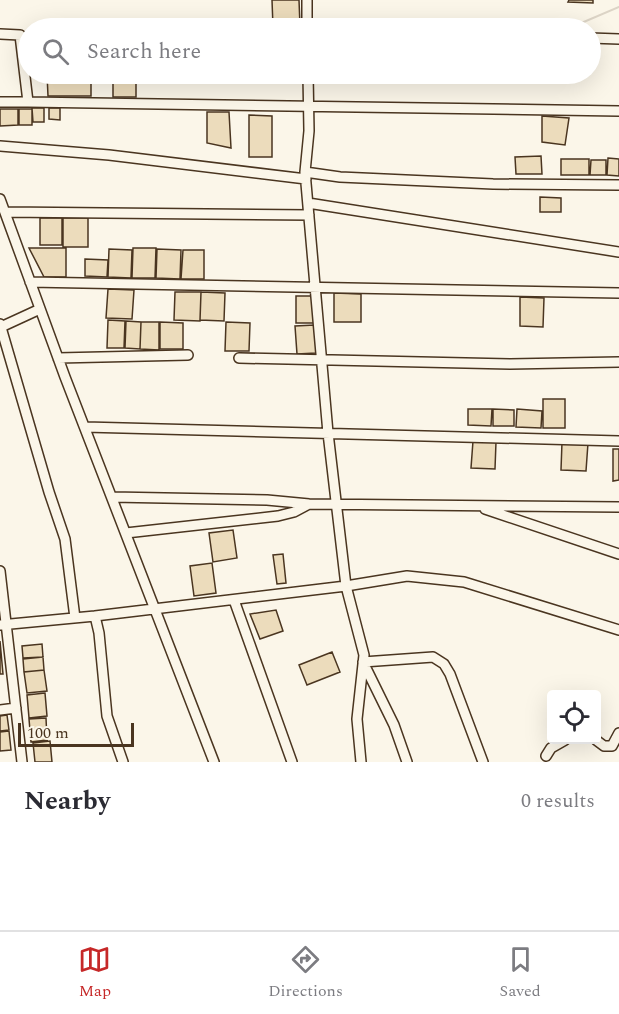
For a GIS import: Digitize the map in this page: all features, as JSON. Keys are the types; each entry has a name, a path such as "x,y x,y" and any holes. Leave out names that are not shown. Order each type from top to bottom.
{"street":[{"path":"307,0 307,18"},
{"path":"0,34 18,35"},
{"path":"601,38 619,39"},
{"path":"27,84 28,102"},
{"path":"308,84 309,131 306,175 328,433 346,586 364,655 357,719 361,762"},
{"path":"0,102 619,111"},
{"path":"0,146 306,175 493,184 619,185"},
{"path":"0,199 58,358 214,762"},
{"path":"308,203 619,252"},
{"path":"5,212 309,215"},
{"path":"30,282 619,293"},
{"path":"40,309 0,325 64,539 75,618"},
{"path":"58,358 188,355"},
{"path":"239,358 510,364 619,362"},
{"path":"85,427 619,441"},
{"path":"112,497 267,500 309,504 619,507"},
{"path":"126,533 278,516 294,512 309,504"},
{"path":"477,506 619,554"},
{"path":"0,571 3,624 16,708 21,762"},
{"path":"3,624 234,600 406,576 464,582 619,630"},
{"path":"234,600 292,762"},
{"path":"95,616 99,633 107,716 123,762"},
{"path":"363,662 433,657 440,660 450,674 483,762"},
{"path":"363,662 394,725 406,762"},
{"path":"0,710 16,708"},
{"path":"601,744 612,746 619,733"},
{"path":"546,756 551,748 558,744"}],"building":[{"path":"272,0 299,0 300,18 273,18"},
{"path":"569,0 593,0 593,3 568,2"},
{"path":"47,84 91,84 91,96 48,96"},
{"path":"113,84 136,84 136,97 113,97"},
{"path":"32,108 44,108 44,122 33,122"},
{"path":"49,108 60,108 60,120 49,119"},
{"path":"0,109 18,109 18,125 0,126"},
{"path":"19,109 32,109 32,125 19,125"},
{"path":"207,112 229,112 231,148 207,143"},
{"path":"249,115 272,116 272,157 249,157"},
{"path":"542,116 569,118 565,145 542,142"},
{"path":"541,156 542,174 516,174 515,157"},
{"path":"608,158 619,159 619,176 607,175"},
{"path":"561,159 589,159 589,175 561,175"},
{"path":"591,160 606,160 606,175 590,175"},
{"path":"540,197 561,198 561,212 540,212"},
{"path":"40,218 62,218 62,245 40,245"},
{"path":"63,218 88,218 88,247 63,247"},
{"path":"29,248 66,248 66,277 44,277"},
{"path":"133,248 156,248 155,278 132,278"},
{"path":"109,249 132,250 131,278 108,277"},
{"path":"157,249 181,250 180,279 156,278"},
{"path":"183,250 204,250 204,279 181,279"},
{"path":"85,259 108,260 107,277 85,276"},
{"path":"108,289 134,290 132,319 106,318"},
{"path":"175,292 201,292 200,321 174,320"},
{"path":"201,292 225,293 224,321 200,320"},
{"path":"334,293 361,294 361,322 334,322"},
{"path":"296,296 315,296 315,323 296,323"},
{"path":"520,297 544,298 543,327 520,326"},
{"path":"108,320 125,321 124,348 107,348"},
{"path":"126,321 141,322 140,349 125,348"},
{"path":"141,322 159,322 159,350 140,349"},
{"path":"160,322 183,323 183,349 160,349"},
{"path":"226,322 250,323 249,351 225,351"},
{"path":"315,325 316,353 297,354 295,326"},
{"path":"543,399 565,399 565,428 543,428"},
{"path":"468,409 492,409 491,426 468,425"},
{"path":"493,409 514,410 514,426 493,426"},
{"path":"517,409 542,411 541,428 516,427"},
{"path":"473,441 496,442 495,469 471,468"},
{"path":"562,442 588,443 586,471 561,470"},
{"path":"613,449 619,449 619,480 613,481"},
{"path":"233,530 237,558 213,562 209,533"},
{"path":"283,554 286,583 277,584 273,555"},
{"path":"212,563 216,593 194,596 190,566"},
{"path":"276,610 283,631 260,639 250,614"},
{"path":"0,641 3,674 0,674"},
{"path":"42,644 43,657 23,658 22,646"},
{"path":"332,652 340,672 307,685 299,665"},
{"path":"43,657 44,670 24,672 23,659"},
{"path":"44,670 47,691 27,693 24,672"},
{"path":"45,693 47,716 29,718 27,695"},
{"path":"7,715 9,730 0,731 0,716"},
{"path":"46,718 47,740 31,742 29,719"},
{"path":"9,731 11,750 0,751 0,732"},
{"path":"50,741 52,762 35,762 33,743"}],"waterway":[{"path":"593,18 619,7"}]}
